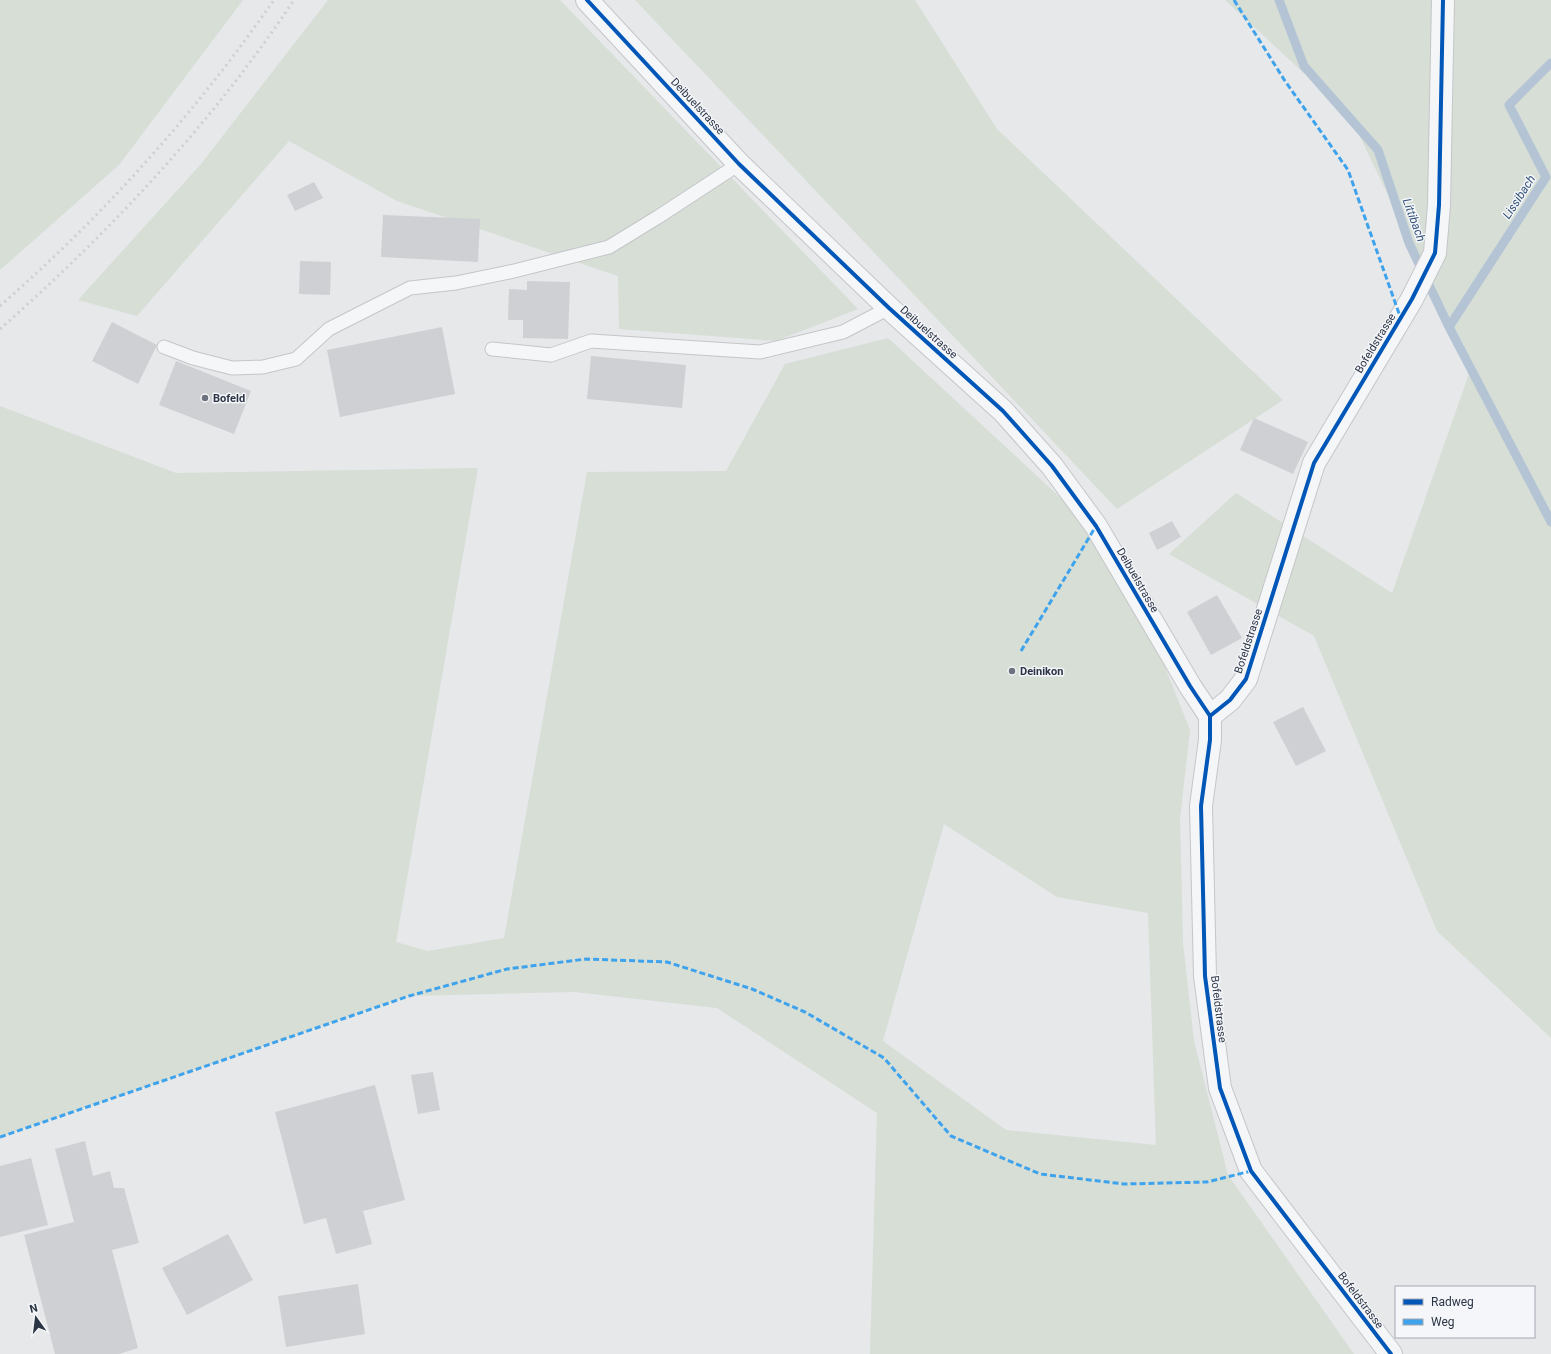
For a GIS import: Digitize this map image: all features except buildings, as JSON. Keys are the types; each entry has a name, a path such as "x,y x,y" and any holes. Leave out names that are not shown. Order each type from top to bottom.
{"street":[{"name":"Deibuelstrasse","path":"587,0 739,164 889,308 1003,411 1052,466 1096,526 1190,686 1210,716"},
{"name":"Bofeldstrasse","path":"1391,1354 1251,1171 1220,1088 1206,976 1201,806 1210,740 1210,716 1230,700 1246,679 1314,464 1412,299 1435,253 1439,206 1442,0"}],"lane":[{"path":"164,347 193,358 232,368 263,367 296,359 329,329 410,288 456,283 514,271 609,247 739,164"},
{"path":"492,349 551,355 592,341 760,352 843,332 889,308"}],"shaded area":[{"path":"0,0 243,0 119,165 0,270"},
{"path":"328,0 560,0 858,309 776,341 619,329 618,276 397,201 289,141 137,316 78,300 201,164"},
{"path":"635,0 915,0 997,129 1283,400 1117,509"},
{"path":"1225,0 1551,0 1551,1038 1437,931 1314,636 1169,554 1236,493 1392,593 1471,368 1350,116"},
{"path":"888,338 1090,525 1163,662 1190,730 1180,819 1183,943 1194,1041 1228,1175 1354,1354 870,1354 877,1113 717,1008 575,992 409,996 0,1137 0,406 176,473 478,468 396,942 428,951 504,938 587,472 726,471 785,364","holes":["944,824 1057,897 1148,913 1156,1145 1006,1130 883,1041"]}],"waterway":[{"name":"Littibach","path":"1279,0 1304,66 1378,150 1409,243 1449,327 1551,522"},
{"name":"Lissibach","path":"1449,327 1546,177 1509,105 1551,63"}],"railway":[{"path":"0,306 55,256 132,177 223,70 274,0"},
{"path":"0,329 81,254 158,174 229,90 294,0"}],"marked path":[{"path":"1234,0 1285,81 1348,170 1401,319"},
{"path":"1021,651 1096,526"},
{"path":"0,1137 409,996 507,969 586,959 667,962 752,989 805,1012 884,1058 951,1136 1040,1174 1124,1184 1207,1182 1251,1171"}],"cycle path":[{"path":"587,0 739,164 889,308 1003,411 1052,466 1096,526 1190,686 1210,716"},
{"path":"1210,716 1230,700 1246,679 1314,463 1412,299 1435,253 1439,205 1443,0"},
{"path":"1210,716 1210,740 1201,806 1205,976 1220,1088 1251,1171 1391,1354"}],"place":[{"name":"Bofeld","path":"205,398"},
{"name":"Deinikon","path":"1012,671"}]}
